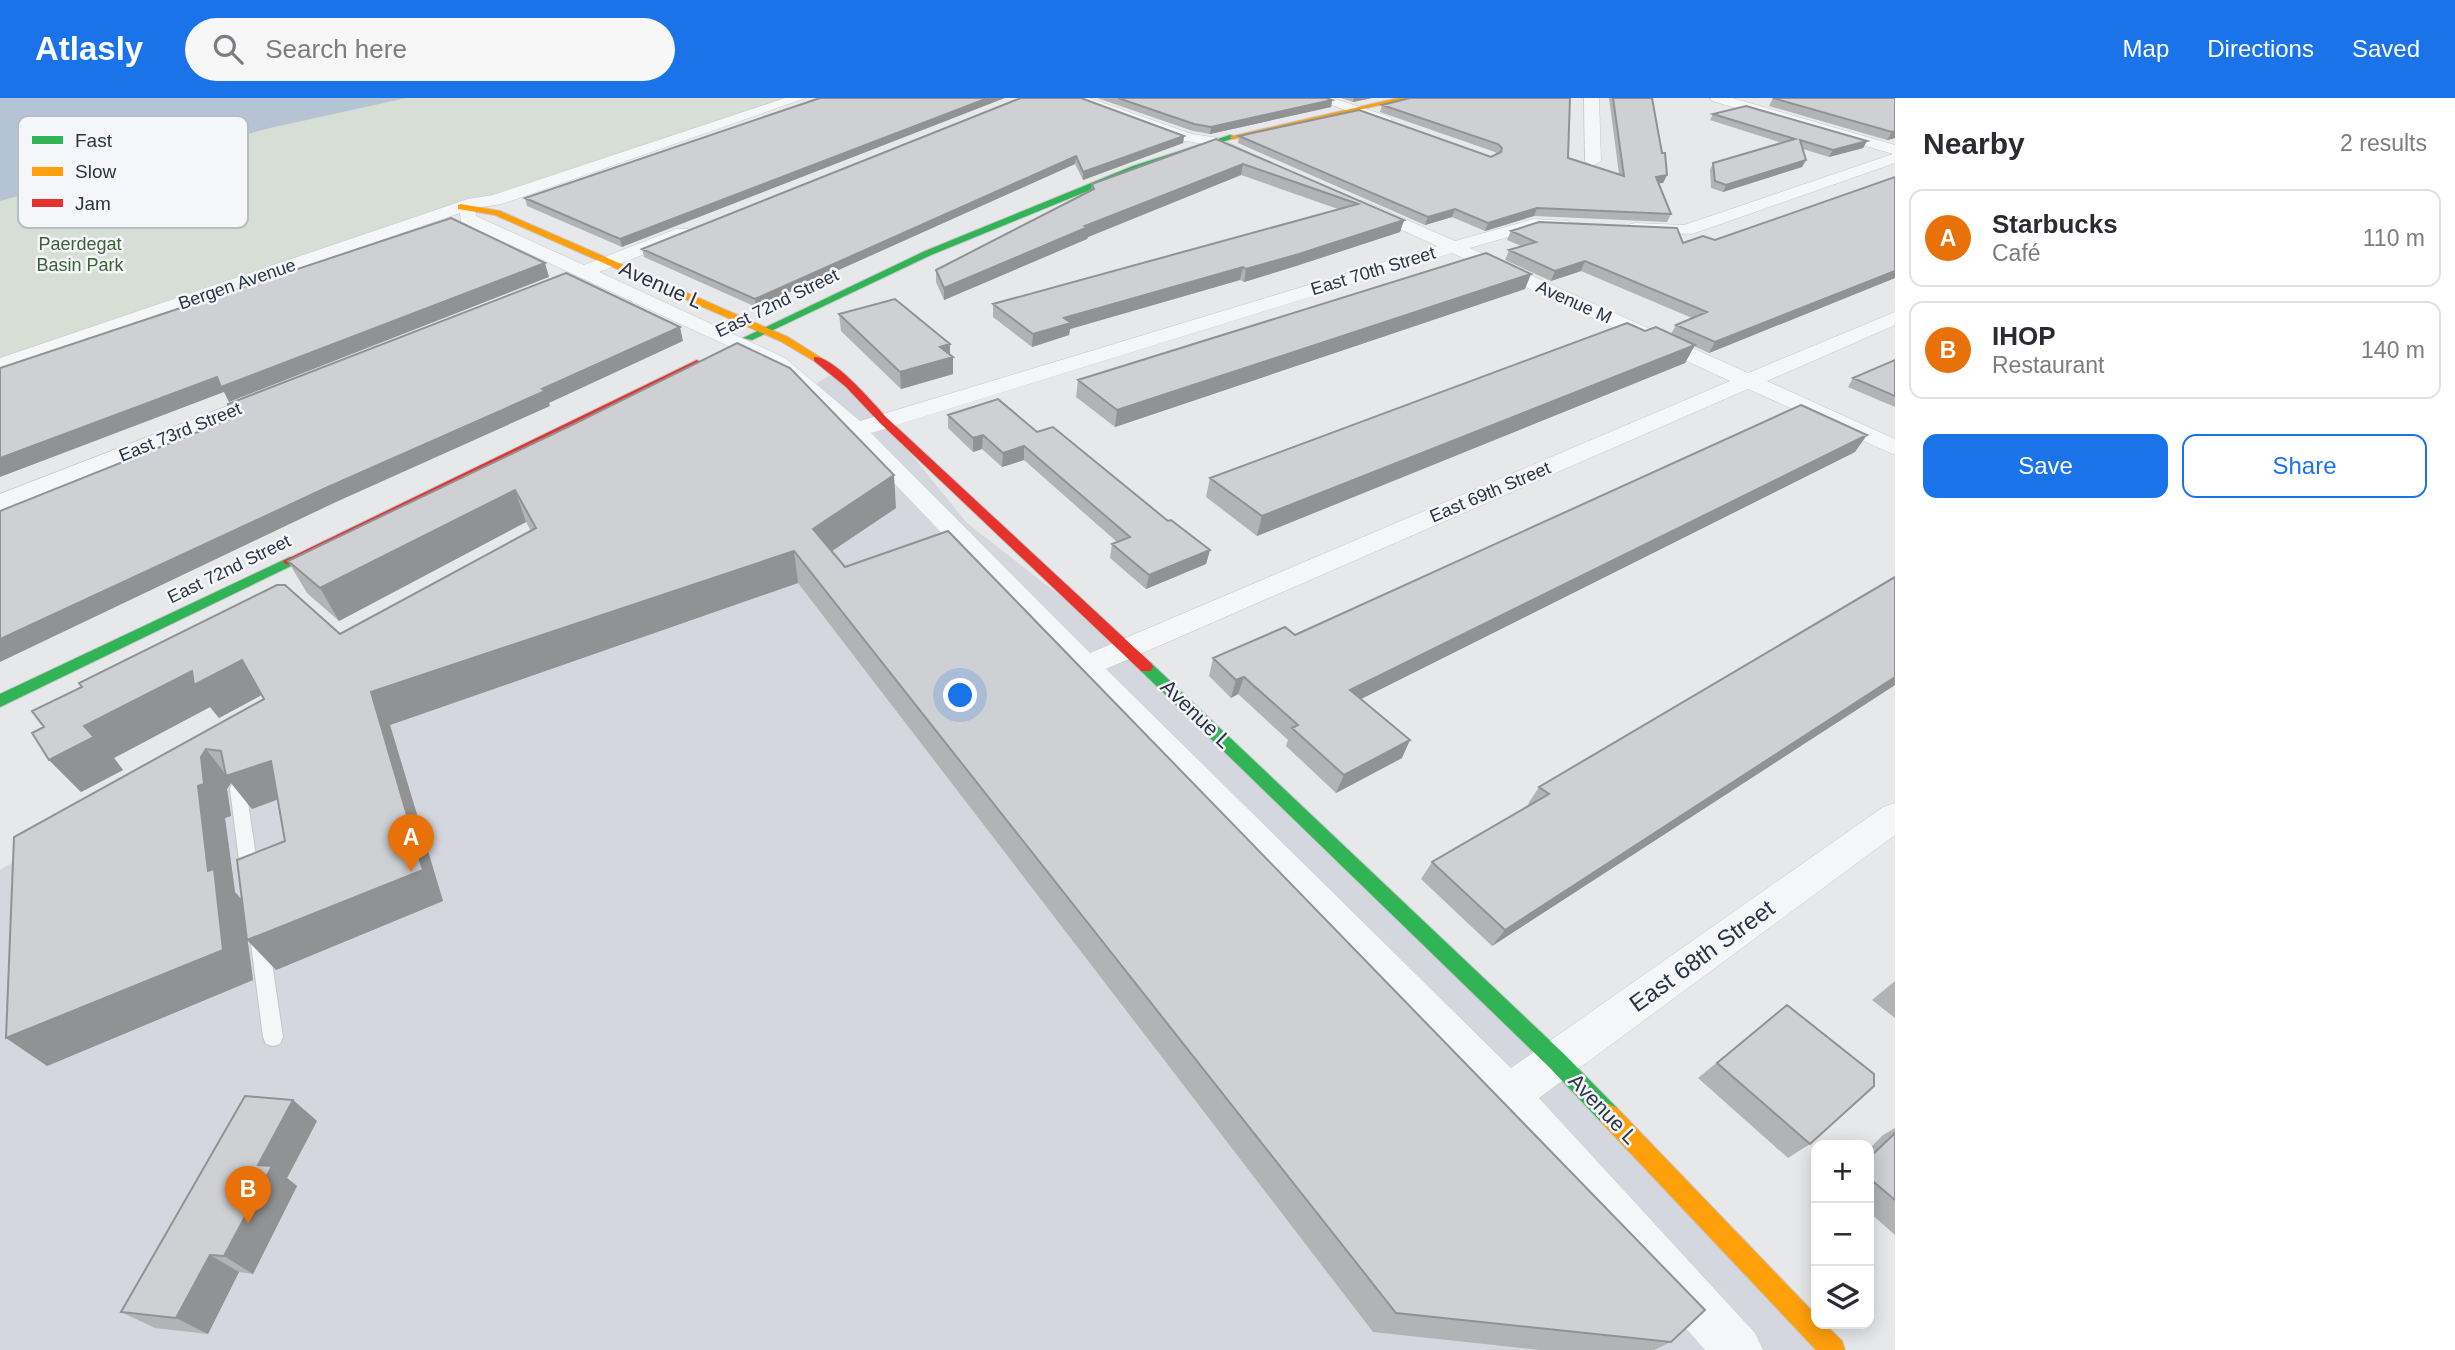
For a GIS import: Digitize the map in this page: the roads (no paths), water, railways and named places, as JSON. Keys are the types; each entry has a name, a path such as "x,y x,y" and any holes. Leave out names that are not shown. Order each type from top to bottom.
{"street":[{"name":"Bergen Avenue","path":"468,207 482,194 776,98"},
{"name":"Bergen Avenue","path":"0,365 799,98"},
{"path":"1076,98 1190,138 1214,141 1264,162"},
{"path":"1099,98 1207,134 1214,141"},
{"path":"1320,98 1399,125"},
{"name":"East 72nd Street","path":"0,701 752,337 995,224 1136,168 1214,141 1407,98"},
{"path":"1592,98 1593,161"},
{"path":"1726,99 1895,150"},
{"path":"1617,228 1686,230 1895,158"},
{"name":"Avenue M","path":"1352,200 1895,448"},
{"name":"Avenue L","path":"752,337 582,273 467,218 468,207 497,213 609,263 752,337 778,362 870,425 1127,648 1557,1061 1833,1350"},
{"name":"East 70th Street","path":"870,425 1452,247 1534,224 1576,226"},
{"path":"559,282 702,225"},
{"name":"East 69th Street","path":"1086,666 1895,318"},
{"name":"East 73rd Street","path":"0,503 286,390"},
{"name":"Avenue L","path":"870,425 1086,666 1508,1095 1738,1350"},
{"name":"East 68th Street","path":"1508,1095 1895,817"}],"lane":[{"path":"238,789 273,1037"}],"water":[{"path":"0,98 406,98 248,134 248,116 18,116 18,196 0,201"}],"place":[{"name":"Starbucks","path":"411,872"},
{"name":"IHOP","path":"248,1224"}],"park label":[{"name":"Paerdegat Basin Park","path":"80,254"}]}
